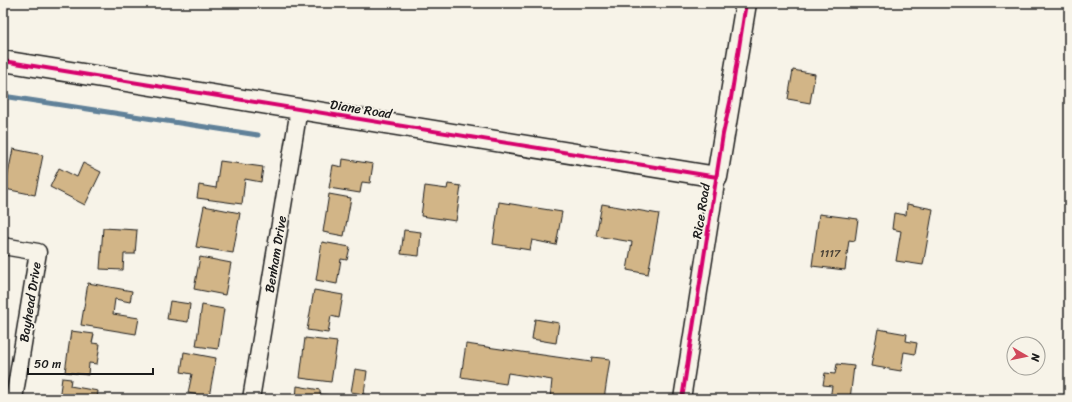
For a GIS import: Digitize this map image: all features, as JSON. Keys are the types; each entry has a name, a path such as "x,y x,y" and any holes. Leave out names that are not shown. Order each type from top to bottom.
{"street":[{"name":"Rice Road","path":"682,399 746,3"},
{"name":"Diane Road","path":"3,61 717,177"},
{"name":"Benham Drive","path":"251,399 299,109"},
{"name":"Bayhead Drive","path":"3,246 38,252 14,399"}],"building":[{"path":"793,70 815,74 810,103 788,99"},
{"path":"13,149 43,155 35,195 5,189"},
{"path":"343,159 373,164 370,183 362,182 360,193 329,188 333,165 342,167"},
{"path":"220,161 263,167 261,182 245,179 242,204 197,198 199,185 216,188"},
{"path":"83,163 101,172 85,205 50,187 59,168 77,177"},
{"path":"448,184 461,186 456,221 421,216 425,186 447,189"},
{"path":"329,194 351,198 344,236 323,232"},
{"path":"499,202 562,212 556,245 532,240 530,250 493,244"},
{"path":"602,204 659,214 648,274 627,270 632,242 596,236"},
{"path":"907,204 933,209 923,265 896,261 901,231 892,229 894,213 906,215"},
{"path":"204,206 240,213 233,253 196,247"},
{"path":"819,214 858,219 855,241 849,240 845,270 812,266"},
{"path":"103,228 137,230 135,254 124,254 123,270 100,269"},
{"path":"404,230 421,232 419,256 401,254"},
{"path":"322,242 350,247 347,260 341,259 337,284 316,280"},
{"path":"200,257 231,263 225,295 194,289"},
{"path":"88,283 132,291 130,302 115,299 113,314 139,318 136,334 81,325"},
{"path":"314,290 343,295 339,318 331,316 328,333 307,330"},
{"path":"170,301 190,304 188,322 167,319"},
{"path":"202,305 224,309 218,349 196,346"},
{"path":"535,319 559,323 556,343 532,339"},
{"path":"878,329 907,334 906,341 917,343 915,354 904,352 901,371 871,366"},
{"path":"71,331 94,334 92,343 100,344 97,364 89,363 88,375 65,372"},
{"path":"305,338 337,342 331,382 300,378"},
{"path":"466,344 591,362 592,357 610,359 604,399 550,399 552,380 508,373 506,384 461,377"},
{"path":"184,352 216,358 209,397 188,393 192,374 181,372"},
{"path":"837,364 854,366 850,399 830,399 832,386 823,385 825,373 835,374"},
{"path":"355,369 367,371 364,394 351,392"},
{"path":"62,378 71,379 70,386 98,391 97,399 59,399"},
{"path":"297,386 320,390 320,394 332,396 331,399 296,399"}],"waterway":[{"path":"3,96 258,135"}],"cycle path":[{"path":"682,399 723,134 731,98 746,3"},
{"path":"3,61 717,177"}]}
